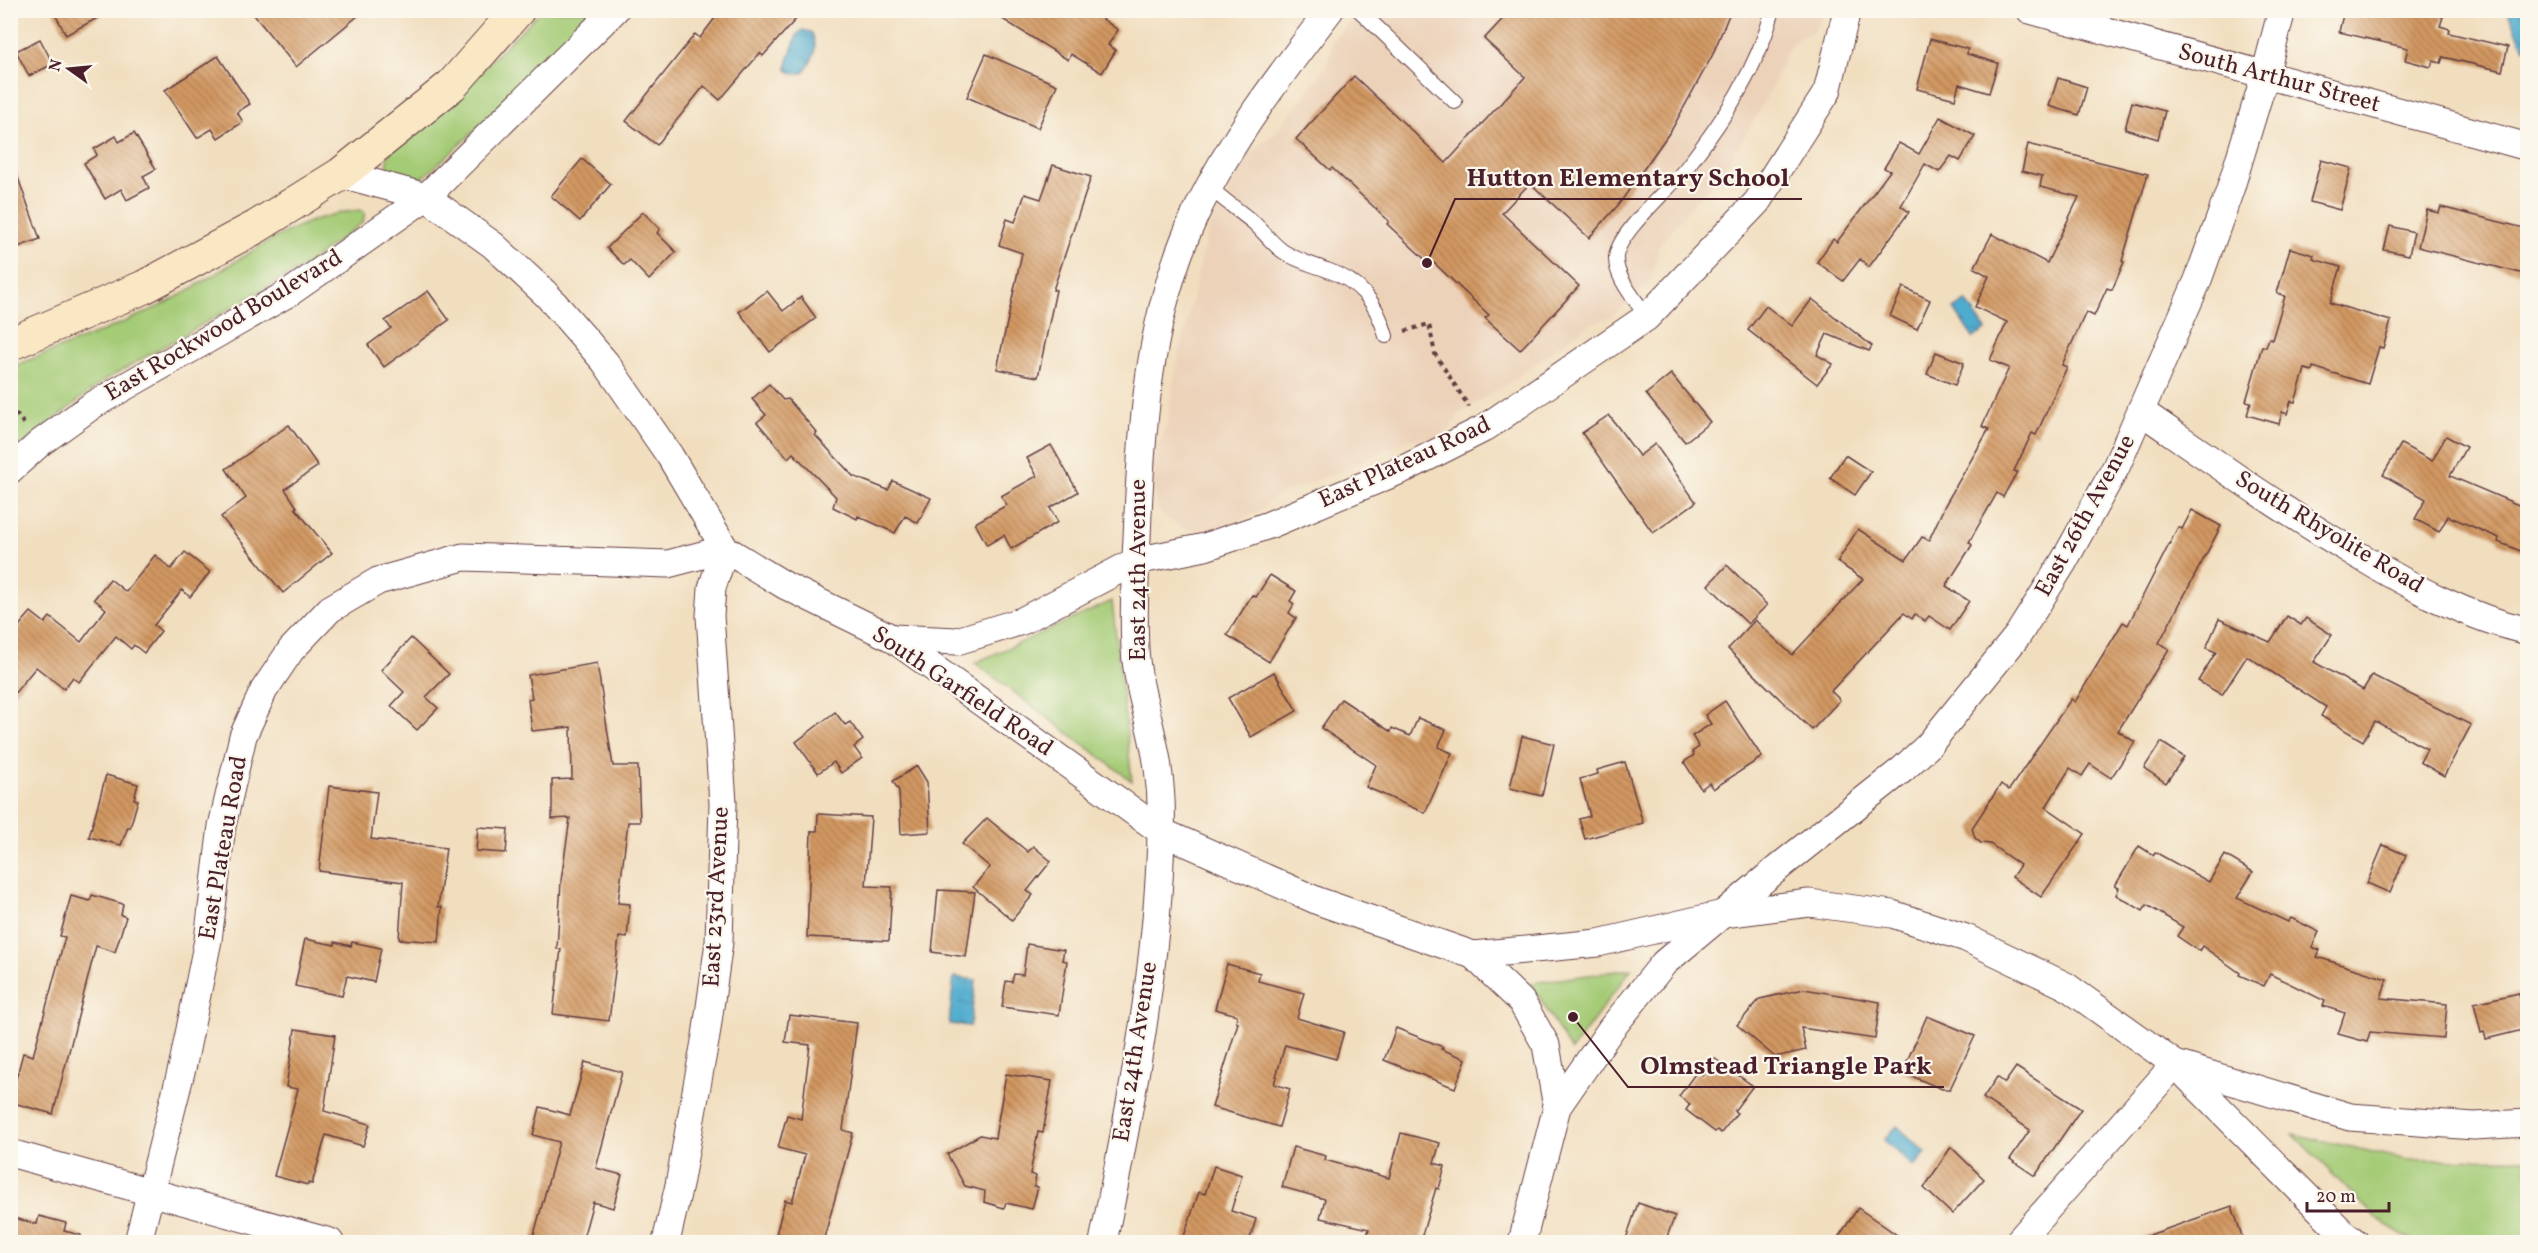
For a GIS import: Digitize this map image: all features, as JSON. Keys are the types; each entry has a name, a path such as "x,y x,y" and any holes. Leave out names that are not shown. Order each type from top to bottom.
{"street":[{"path":"10,344 144,287 256,227 341,174 452,85 518,10"},
{"name":"East Rockwood Boulevard","path":"10,470 33,435 93,405 292,291 426,197 615,10"},
{"name":"East 24th Avenue","path":"1102,1242 1117,1171 1148,986 1162,832 1158,768 1142,699 1135,648 1140,461 1157,331 1179,257 1195,216 1239,134 1280,75 1330,10"},
{"name":"East Plateau Road","path":"892,638 957,641 1022,621 1136,561 1205,547 1269,525 1408,467 1483,429 1647,317 1757,202 1827,92 1847,10"},
{"name":"South Arthur Street","path":"2030,10 2528,147"},
{"name":"East 26th Avenue","path":"1557,1107 1611,1029 1664,963 1903,770 1948,723 2018,635 2064,561 2116,467 2198,280 2230,190 2282,10"},
{"name":"South Garfield Road","path":"341,174 426,197 493,245 532,280 605,362 670,456 724,549 786,586 892,638 1162,832 1317,901 1473,955 1598,943 1723,914 1809,903 1892,914 1966,938 2066,986 2175,1064"},
{"name":"South Rhyolite Road","path":"2142,412 2310,527 2398,579 2449,604 2505,626 2528,631"},
{"name":"East Plateau Road","path":"138,1242 183,1065 208,940 222,826 243,736 264,690 291,650 330,609 378,581 463,557 668,564 724,549"},
{"name":"East 23rd Avenue","path":"666,1242 679,1185 706,1036 719,942 723,803 710,616 712,588 724,549"},
{"path":"1473,955 1521,1001 1546,1045 1557,1107 1522,1242"},
{"path":"2175,1064 2350,1117 2474,1125 2528,1123"},
{"path":"2018,1242 2175,1064"},
{"path":"2175,1064 2345,1235 2355,1242"},
{"path":"10,1153 330,1242"}],"lane":[{"path":"1359,10 1455,102"},
{"path":"1647,317 1618,272 1617,252 1638,220 1686,169 1735,100 1757,57 1773,10"},
{"path":"1210,188 1255,225 1281,251 1301,262 1329,270 1354,284 1370,297 1381,317 1386,336"}],"path":[{"path":"1386,336 1429,324 1435,354 1461,395"},
{"path":"10,406 33,435"}],"shaded area":[{"path":"1358,11 1823,11 1821,20 1813,31 1794,41 1788,50 1770,91 1742,141 1721,172 1658,246 1651,281 1613,316 1588,325 1507,384 1461,412 1448,431 1433,439 1409,439 1347,468 1277,496 1257,513 1208,533 1184,529 1161,514 1155,501 1153,484 1155,452 1168,421 1173,383 1207,233 1248,152 1274,135 1327,65 1333,41"}],"green space":[{"path":"541,11 598,11 425,176 406,179 389,170 387,160 390,151 486,65"},
{"path":"361,210 365,213 363,222 303,267 103,381 11,454 10,384 12,381 10,369 14,366 166,303 260,246 308,222 334,214"},
{"path":"1112,601 1132,781 975,663"},
{"path":"1631,969 1571,1051 1531,983"},
{"path":"2293,1134 2408,1160 2527,1159 2528,1229 2523,1242 2415,1242 2378,1220"}],"water":[{"path":"2507,11 2527,11 2527,46 2524,48"},
{"path":"803,30 812,33 815,44 814,54 803,73 794,74 787,70 788,61 797,35"},
{"path":"1966,301 1986,330 1973,338 1954,309"},
{"path":"954,977 976,980 970,1026 949,1024"},
{"path":"1897,1126 1926,1153 1914,1167 1884,1140"}],"building":[{"path":"53,10 112,10 66,35"},
{"path":"250,10 365,10 296,67"},
{"path":"721,10 804,10 763,56 760,53 720,100 704,86 657,145 626,121 695,34 700,38"},
{"path":"988,10 1090,10 1118,30 1108,45 1116,50 1102,73 1071,54 1068,60"},
{"path":"1511,10 1731,10 1712,56 1672,129 1619,204 1589,238 1530,183 1502,213 1579,286 1520,350 1485,318 1489,315 1434,263 1431,265 1387,224 1389,221 1332,168 1330,170 1296,139 1354,76 1446,163 1525,77 1484,39"},
{"path":"2344,10 2418,10 2443,17 2440,26 2450,29 2449,33 2508,47 2502,71 2443,57 2441,63 2433,61 2431,67 2405,60 2408,48 2339,32"},
{"path":"40,39 53,64 29,76 16,51"},
{"path":"1930,39 1968,49 1967,54 1998,63 1989,93 1959,84 1955,99 1917,89"},
{"path":"986,54 1057,85 1038,128 967,97"},
{"path":"218,56 250,104 237,112 243,122 218,138 212,129 197,138 165,90"},
{"path":"2058,78 2087,87 2079,115 2049,106"},
{"path":"2132,102 2165,111 2158,139 2125,129"},
{"path":"1940,117 1975,136 1960,161 1951,156 1939,172 1925,164 1901,206 1909,212 1869,267 1860,259 1843,281 1817,262 1833,239 1837,242 1890,171 1884,168 1899,143 1919,154"},
{"path":"134,133 156,169 143,176 149,188 127,200 121,189 105,199 84,163 97,155 94,149 116,136 119,142"},
{"path":"2028,144 2148,174 2122,261 2124,262 2112,290 2107,288 2094,316 2086,312 2062,365 2067,367 2036,435 2032,433 2014,471 2017,472 2003,497 1997,493 1969,542 1972,545 1946,586 1969,601 1950,630 1929,616 1925,621 1915,614 1912,619 1904,613 1831,691 1840,700 1812,730 1728,649 1755,620 1792,655 1863,579 1837,562 1858,529 1906,560 1922,537 1929,540 1945,505 1989,429 1982,426 2009,368 1990,360 2007,322 1975,307 1989,276 1974,268 1992,234 2047,263 2079,197 2040,187 2042,176 2022,171"},
{"path":"582,159 611,184 580,221 551,196"},
{"path":"2321,160 2351,168 2340,210 2310,202"},
{"path":"13,164 40,239 10,250 10,165"},
{"path":"1053,165 1091,177 1053,290 1056,290 1038,377 997,369 1022,253 999,245 1007,219 1015,222 1025,194 1041,199"},
{"path":"2441,207 2528,229 2528,275 2418,247 2427,210 2439,213"},
{"path":"643,212 660,229 657,233 676,252 649,280 630,260 624,265 607,248"},
{"path":"2390,226 2414,232 2409,255 2384,250"},
{"path":"2290,248 2314,255 2313,259 2341,267 2330,303 2391,321 2383,348 2379,347 2368,384 2313,367 2312,371 2305,369 2295,402 2291,401 2287,414 2282,412 2279,424 2247,415 2251,402 2246,401 2262,346 2266,347 2269,338 2272,340 2285,296 2277,293"},
{"path":"1903,287 1930,300 1917,329 1890,316"},
{"path":"428,291 449,320 384,367 368,345 391,328 385,321"},
{"path":"767,291 783,311 801,297 816,318 770,352 739,312"},
{"path":"1812,299 1872,346 1869,351 1827,334 1817,355 1833,364 1817,384 1748,330 1766,306 1792,326"},
{"path":"1936,352 1964,363 1955,385 1927,374"},
{"path":"1671,374 1710,422 1685,442 1646,394"},
{"path":"769,384 783,400 788,399 817,433 815,435 853,476 888,490 893,481 931,498 918,523 905,516 895,533 833,507 836,497 793,453 788,458 757,422 766,415 752,399"},
{"path":"1609,415 1639,456 1655,444 1696,502 1653,533 1582,433"},
{"path":"289,425 318,466 285,489 297,507 295,508 332,553 283,593 221,517 246,498 226,469"},
{"path":"2446,436 2466,447 2450,476 2528,509 2528,554 2498,542 2499,538 2448,516 2439,532 2415,519 2426,499 2383,475 2401,444 2432,461"},
{"path":"1051,445 1078,492 1050,508 1058,522 1011,549 1004,535 987,545 975,523 1007,505 1001,496 1037,476 1027,458"},
{"path":"1845,455 1871,472 1855,495 1830,478"},
{"path":"2192,510 2221,526 2159,643 2169,649 2118,731 2135,742 2111,778 2090,764 2082,776 2070,768 2046,807 2085,834 2041,897 2012,877 2020,865 1990,844 1981,843 1975,838 1972,828 2001,784 2009,790 2071,699 2075,702 2123,622 2128,625 2178,527 2182,529"},
{"path":"185,552 210,572 190,597 182,590 154,625 161,631 144,653 134,645 131,649 116,636 79,682 73,677 64,689 36,667 10,699 10,636 31,612 45,623 50,617 81,642 106,609 94,599 110,579 126,592 155,555 171,569"},
{"path":"1727,565 1767,605 1748,624 1708,585"},
{"path":"1270,575 1296,591 1290,601 1294,604 1289,613 1296,618 1269,662 1227,635 1252,595 1256,597"},
{"path":"2287,616 2301,625 2306,618 2332,635 2314,662 2363,690 2372,675 2471,725 2444,776 2420,762 2427,749 2375,721 2363,741 2321,716 2326,707 2247,656 2222,695 2198,681 2216,652 2206,648 2219,619 2270,642"},
{"path":"411,638 449,674 426,697 438,708 417,730 391,706 404,692 381,670"},
{"path":"597,663 613,766 638,766 640,822 628,822 618,903 630,904 627,938 619,937 609,1021 553,1014 561,949 557,949 561,881 570,818 552,819 552,780 572,779 571,727 532,731 528,699 532,698 528,675"},
{"path":"1274,672 1297,711 1251,737 1228,698"},
{"path":"1341,699 1391,732 1392,728 1410,736 1418,718 1446,730 1438,747 1452,753 1425,813 1366,787 1376,765 1321,728"},
{"path":"1725,701 1762,757 1713,789 1709,783 1701,789 1684,762 1694,755 1692,752 1699,747 1692,736 1711,724 1705,715"},
{"path":"835,712 845,725 850,722 863,740 854,747 862,758 841,773 834,762 818,773 796,742"},
{"path":"1522,736 1554,744 1542,796 1510,788"},
{"path":"2161,742 2184,757 2166,783 2144,768"},
{"path":"1625,762 1643,823 1585,839 1579,819 1590,816 1580,779 1598,774 1597,770"},
{"path":"917,766 927,782 930,832 901,834 899,791 893,781"},
{"path":"106,775 138,784 134,799 138,800 130,828 128,827 121,845 89,837"},
{"path":"329,786 377,792 371,839 446,848 438,907 442,907 439,942 399,939 403,882 319,871"},
{"path":"818,814 871,817 866,886 892,887 889,941 807,937 811,831 817,831"},
{"path":"987,818 1028,852 1033,846 1051,861 1027,891 1033,895 1012,920 973,887 990,867 962,844"},
{"path":"478,827 508,829 506,853 476,851"},
{"path":"2383,845 2406,855 2390,893 2367,883"},
{"path":"2139,846 2153,855 2155,852 2209,882 2225,855 2253,872 2237,898 2288,922 2291,918 2319,932 2312,947 2320,950 2317,957 2387,979 2381,998 2447,1004 2444,1038 2370,1032 2367,1042 2338,1034 2345,1013 2323,1006 2325,1001 2270,974 2264,986 2239,975 2240,973 2202,946 2199,951 2177,936 2183,927 2147,905 2143,911 2116,895 2119,888 2115,886"},
{"path":"938,890 975,892 966,957 932,952"},
{"path":"92,895 123,904 121,915 126,917 115,952 96,946 53,1114 10,1102 23,1053 33,1056 65,937 60,936 71,896 90,901"},
{"path":"305,939 335,945 335,942 351,946 352,942 381,948 374,982 347,976 342,996 295,986"},
{"path":"1027,944 1064,950 1062,960 1067,961 1059,1015 1002,1007 1006,981 1012,982 1014,974 1023,975"},
{"path":"1227,964 1260,973 1258,981 1304,993 1297,1018 1344,1032 1336,1059 1285,1045 1274,1084 1290,1089 1279,1127 1212,1107 1238,1023 1236,1022 1237,1015 1215,1009"},
{"path":"1804,989 1880,1002 1875,1039 1801,1028 1806,1050 1775,1057 1737,1025 1760,999"},
{"path":"2519,993 2527,1029 2486,1039 2484,1032 2481,1033 2474,1003"},
{"path":"789,1015 857,1023 843,1130 853,1133 823,1242 774,1242 785,1200 792,1202 805,1155 778,1148 787,1115 801,1119 810,1045 785,1042"},
{"path":"1927,1016 1975,1036 1950,1089 1942,1089 1902,1072"},
{"path":"1396,1028 1466,1059 1455,1088 1384,1060"},
{"path":"295,1029 335,1035 324,1111 370,1124 363,1146 326,1135 312,1184 308,1183 308,1185 274,1176 298,1089 286,1087"},
{"path":"1714,1058 1753,1086 1734,1111 1737,1113 1721,1133 1717,1130 1715,1132 1686,1110 1690,1104 1679,1096 1697,1071 1702,1075"},
{"path":"585,1062 622,1072 596,1168 622,1175 613,1208 593,1202 582,1242 532,1242 559,1142 533,1135 540,1107 570,1115"},
{"path":"2016,1067 2081,1109 2035,1176 2010,1159 2030,1130 1983,1098 1997,1077 2005,1083"},
{"path":"1006,1074 1052,1081 1043,1133 1038,1132 1030,1174 1036,1176 1034,1186 1038,1187 1032,1209 1006,1203 1004,1208 984,1202 985,1191 965,1186 947,1154 980,1135 995,1138"},
{"path":"1401,1133 1440,1143 1434,1163 1445,1166 1420,1242 1365,1242 1369,1229 1320,1218 1325,1199 1282,1187 1293,1147 1326,1156 1325,1160 1389,1178"},
{"path":"1951,1147 1984,1179 1952,1214 1924,1188"},
{"path":"1214,1166 1242,1175 1231,1211 1256,1219 1249,1242 1182,1242 1199,1192 1205,1194"},
{"path":"1638,1203 1675,1216 1665,1242 1625,1242"},
{"path":"2232,1206 2244,1242 2139,1242 2138,1239"},
{"path":"1858,1208 1907,1242 1835,1242"},
{"path":"39,1216 66,1223 64,1231 81,1235 80,1242 10,1242 10,1217 37,1224"}],"place":[{"name":"Hutton Elementary School","path":"1427,263"},
{"name":"Olmstead Triangle Park","path":"1573,1017"}]}
